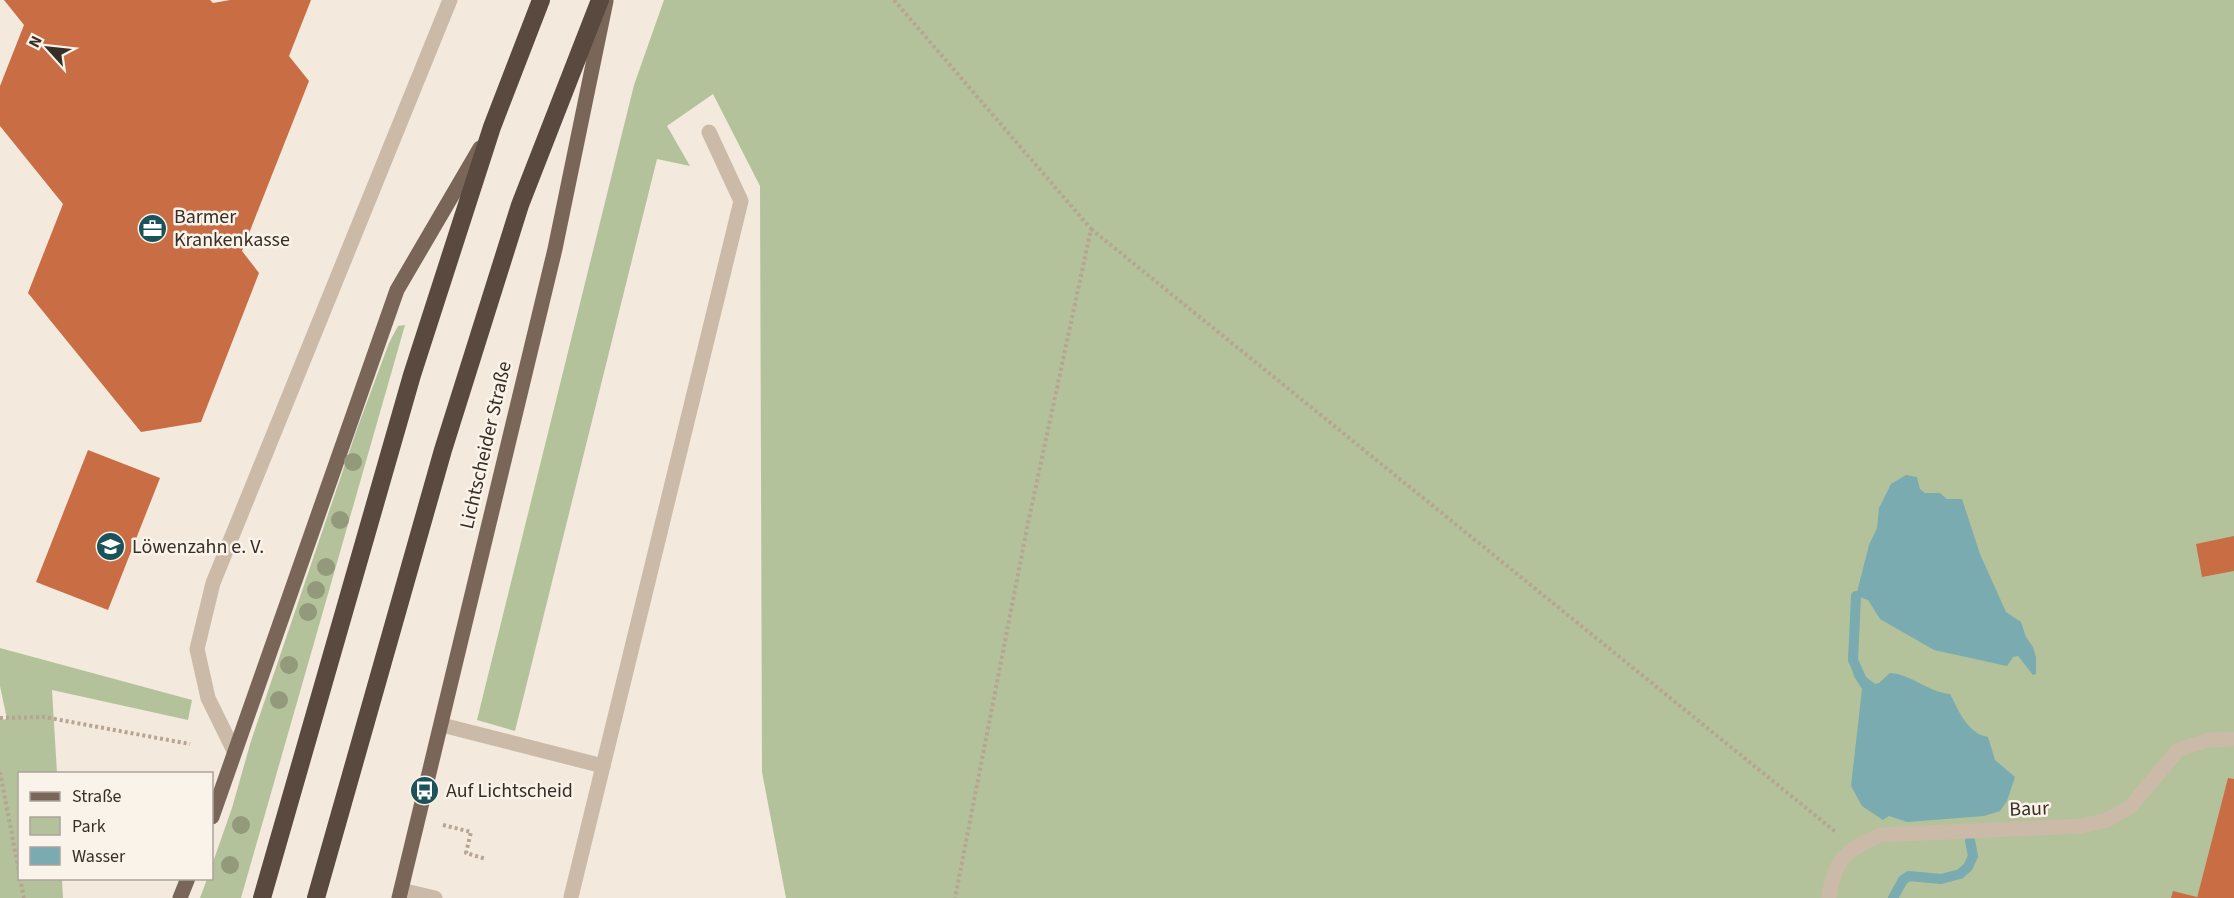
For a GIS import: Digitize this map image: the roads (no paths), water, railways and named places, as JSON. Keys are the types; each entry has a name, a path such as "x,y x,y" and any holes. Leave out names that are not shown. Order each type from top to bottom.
{"highway":[{"path":"262,898 412,375 492,127 541,0"},
{"path":"316,898 443,450 520,205 600,0"}],"main road":[{"name":"Lichtscheider Straße","path":"400,894 555,249 606,0"},
{"path":"213,814 397,290 492,127"},
{"path":"180,898 188,880"}],"street":[{"path":"234,751 208,698 197,649 213,583 450,0"},
{"path":"571,897 741,201 709,132"},
{"path":"442,725 603,766"},
{"name":"Baur","path":"1829,898 1840,860 1854,847 1880,835 2081,826 2107,820 2130,807 2178,750 2208,740 2234,739"},
{"path":"400,894 435,898"}],"water":[{"path":"1906,475 1917,477 1920,489 1925,493 1940,493 1947,499 1962,499 1980,554 2006,612 2021,622 2026,637 2033,647 2036,657 2036,674 2033,675 2018,656 2013,657 2007,666 1934,650 1880,619 1868,600 1856,596 1869,545 1877,528 1879,508 1891,484"},
{"path":"1856,665 1861,673 1875,684 1890,673 1898,674 1934,690 1950,694 1969,726 1974,731 1988,737 1995,760 2015,777 2007,801 2000,811 1984,816 1907,822 1889,816 1883,820 1862,806 1851,786 1862,689 1852,668"}],"waterway":[{"path":"1856,596 1853,660 1861,678"},
{"path":"1893,898 1903,880 1909,876 1941,879 1960,874 1968,867 1973,856 1970,841"}],"place":[{"name":"Barmer Krankenkasse","path":"153,228"},
{"name":"Löwenzahn e. V.","path":"111,546"},
{"name":"Auf Lichtscheid","path":"425,790"}]}
